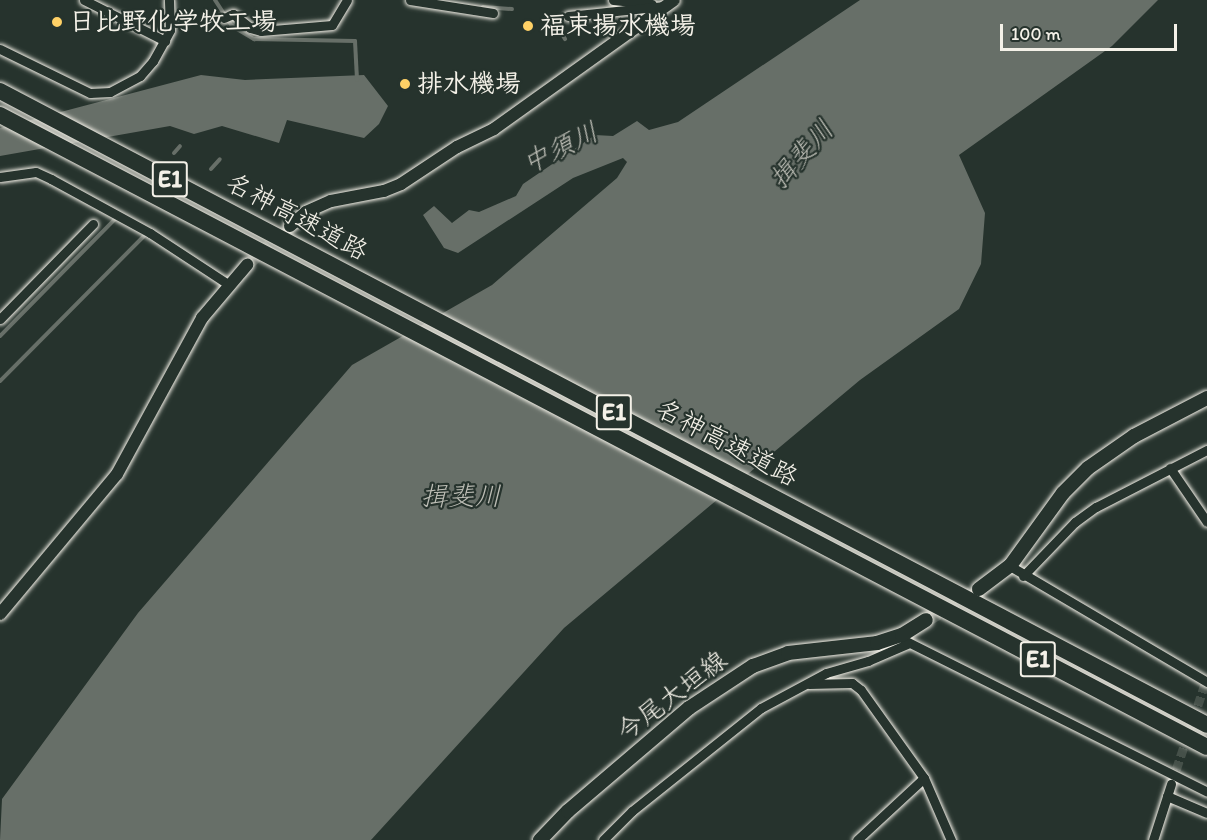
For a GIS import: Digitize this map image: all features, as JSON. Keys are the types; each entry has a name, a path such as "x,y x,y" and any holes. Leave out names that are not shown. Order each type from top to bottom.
{"highway":[{"name":"名神高速道路","path":"0,91 1207,725"},
{"name":"名神高速道路","path":"0,115 1207,747"}],"main road":[{"path":"979,589 1010,566 1063,494 1088,468 1134,436 1207,398"},
{"name":"今尾大垣線","path":"540,840 576,804 689,708 753,666 788,653 904,639 926,620"}],"street":[{"path":"84,0 165,41"},
{"path":"0,49 90,93 110,92 141,76 165,41 170,30 169,0"},
{"path":"224,18 233,14 250,28 261,31 332,25 348,0"},
{"path":"410,0 493,13"},
{"path":"613,0 670,3"},
{"path":"568,16 670,3"},
{"path":"290,226 306,212 331,201 384,191 401,184 457,147 494,129 670,3"},
{"path":"0,177 36,172 51,179 150,233 228,284"},
{"path":"0,319 93,224"},
{"path":"0,614 117,474 202,318 228,284 248,265"},
{"path":"1023,576 1075,522 1170,468 1207,450"},
{"path":"1170,468 1207,522"},
{"path":"1010,566 1023,576 1207,682"},
{"path":"603,840 705,751 761,708 804,684 904,639 1207,792"},
{"path":"804,684 852,683 886,722 924,778 951,840"},
{"path":"858,840 924,778"},
{"path":"1153,840 1171,784"},
{"path":"1167,796 1207,813"}],"water":[{"name":"揖斐川","path":"860,0 1158,0 1112,46 959,155 985,213 981,264 959,309 860,380 564,628 371,840 0,840 2,799 138,613 352,365 492,285 617,178 627,162 623,158 573,178 458,253 444,248 423,215 434,206 452,223 469,210 479,212 516,196 523,184 595,135 613,136 637,121 649,130 678,122"},
{"path":"201,75 245,80 364,75 388,106 379,124 364,138 287,120 279,143 222,126 194,134 170,126 0,156 0,128"}],"waterway":[{"path":"215,0 232,26 254,39 355,41 357,80"},
{"path":"483,7 512,9"},
{"path":"562,34 565,39"},
{"path":"174,153 180,146"},
{"path":"211,169 220,159"},
{"path":"0,336 115,219"},
{"path":"0,381 144,236"}],"tunnel":[{"path":"247,265 283,233"},
{"path":"926,620 972,593"},
{"path":"1172,782 1207,678"}],"place":[{"name":"日比野化学牧工場","path":"57,22"},
{"name":"福束揚水機場","path":"528,26"},
{"name":"排水機場","path":"405,84"}],"water label":[{"name":"中須川","path":"560,147"}]}
